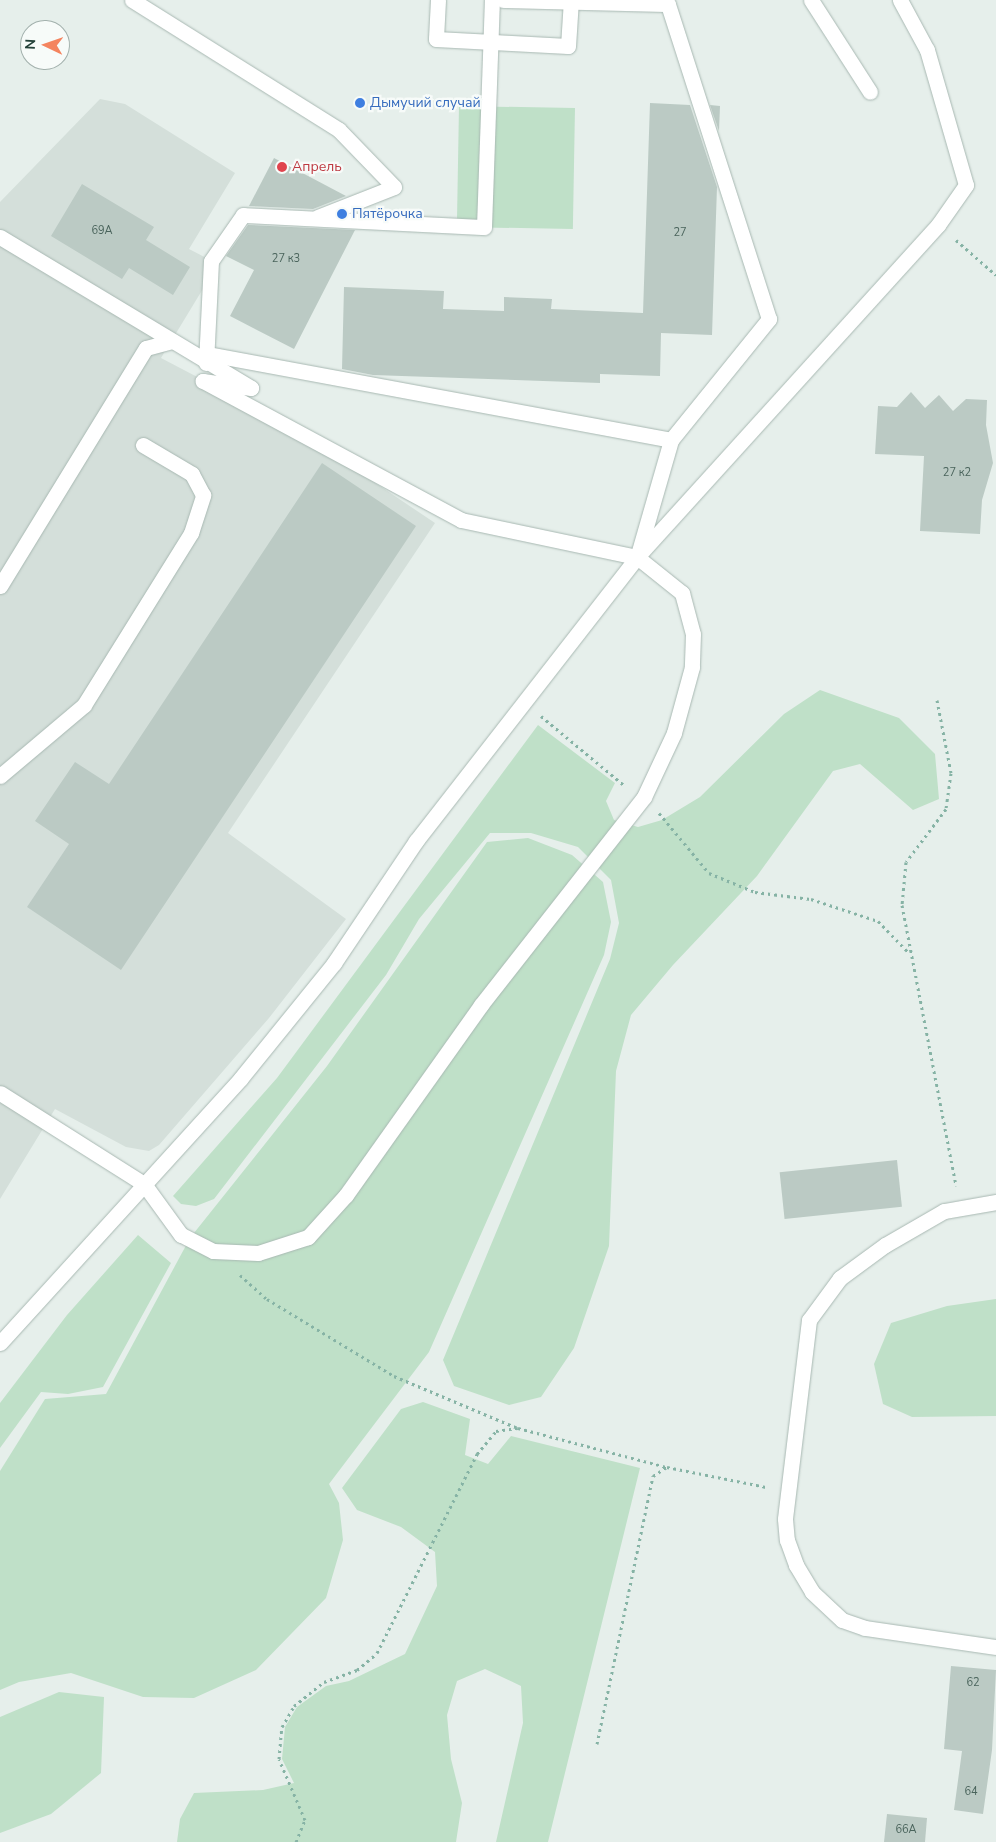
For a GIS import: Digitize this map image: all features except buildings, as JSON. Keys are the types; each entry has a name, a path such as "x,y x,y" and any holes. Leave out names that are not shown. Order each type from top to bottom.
{"lane":[{"path":"132,0 339,130 394,187 314,219"},
{"path":"438,0 436,39 568,46 571,0"},
{"path":"203,381 208,354 211,261 243,215 484,227 492,0"},
{"path":"503,0 668,4 769,319 671,440 637,557"},
{"path":"811,0 870,92"},
{"path":"0,1343 240,1078 334,963 416,841 637,557 938,225 966,185 927,50 900,0"},
{"path":"0,237 251,388 203,381"},
{"path":"0,586 146,348 172,342"},
{"path":"208,354 671,440"},
{"path":"0,1093 144,1184 181,1235 213,1251 258,1253 308,1237 346,1195 481,1005 642,800 674,733 692,667 693,634 682,593 637,557 461,520 203,381"},
{"path":"0,776 84,705 191,533 203,495 192,474 143,445"},
{"path":"996,1202 944,1211 885,1245 840,1278 809,1320 788,1492 787,1540 796,1565 824,1605 842,1620 865,1628 996,1647"}],"path":[{"path":"938,225 996,275"},
{"path":"938,700 952,773 946,809 906,862 902,905 909,953 961,1208"},
{"path":"523,702 667,819 688,852 709,873 755,892 811,899 878,921 909,953"},
{"path":"213,1251 267,1300 341,1347 451,1402 518,1428 667,1467 788,1492"},
{"path":"296,1842 305,1820 279,1759 282,1727 294,1706 324,1682 357,1670 376,1653 477,1454 496,1432 518,1428"},
{"path":"596,1744 653,1476 667,1467"}],"shaded area":[{"path":"100,99 125,104 235,173 189,249 218,264 161,358 289,425 435,523 228,833 346,919 269,1018 159,1145 149,1151 126,1147 55,1109 0,1199 0,202"}],"green space":[{"path":"459,106 575,108 573,229 457,227"},
{"path":"820,690 899,718 935,754 939,799 913,810 860,764 833,771 757,876 673,965 631,1015 616,1071 609,1246 574,1348 541,1397 509,1405 454,1386 443,1360 610,959 619,923 611,880 578,847 531,833 490,833 419,919 386,975 214,1199 196,1206 181,1204 173,1196 277,1078 538,725 615,783 606,801 614,820 638,827 662,820 700,797 784,714"},
{"path":"528,838 572,855 603,882 611,922 604,955 429,1352 329,1484 339,1503 343,1540 326,1598 256,1670 194,1698 143,1697 71,1673 19,1682 0,1690 0,1471 45,1399 106,1394 190,1238 327,1066 487,842"},
{"path":"138,1235 171,1263 103,1387 68,1394 41,1392 0,1448 0,1403 67,1315"},
{"path":"996,1299 996,1416 912,1417 883,1404 874,1364 891,1323 947,1306"},
{"path":"423,1402 470,1419 465,1455 488,1464 511,1436 640,1468 548,1842 496,1842 523,1723 521,1686 485,1669 457,1681 447,1715 451,1759 462,1803 456,1842 177,1842 180,1819 194,1793 263,1790 294,1783 282,1759 285,1727 297,1707 326,1686 349,1681 405,1654 437,1586 435,1552 401,1527 357,1510 342,1488 401,1409"},
{"path":"59,1692 104,1697 101,1773 51,1814 0,1833 0,1717"}],"place":[{"name":"Дымучий случай","path":"360,103"},
{"name":"Апрель","path":"282,167"},
{"name":"Пятёрочка","path":"342,214"}]}
